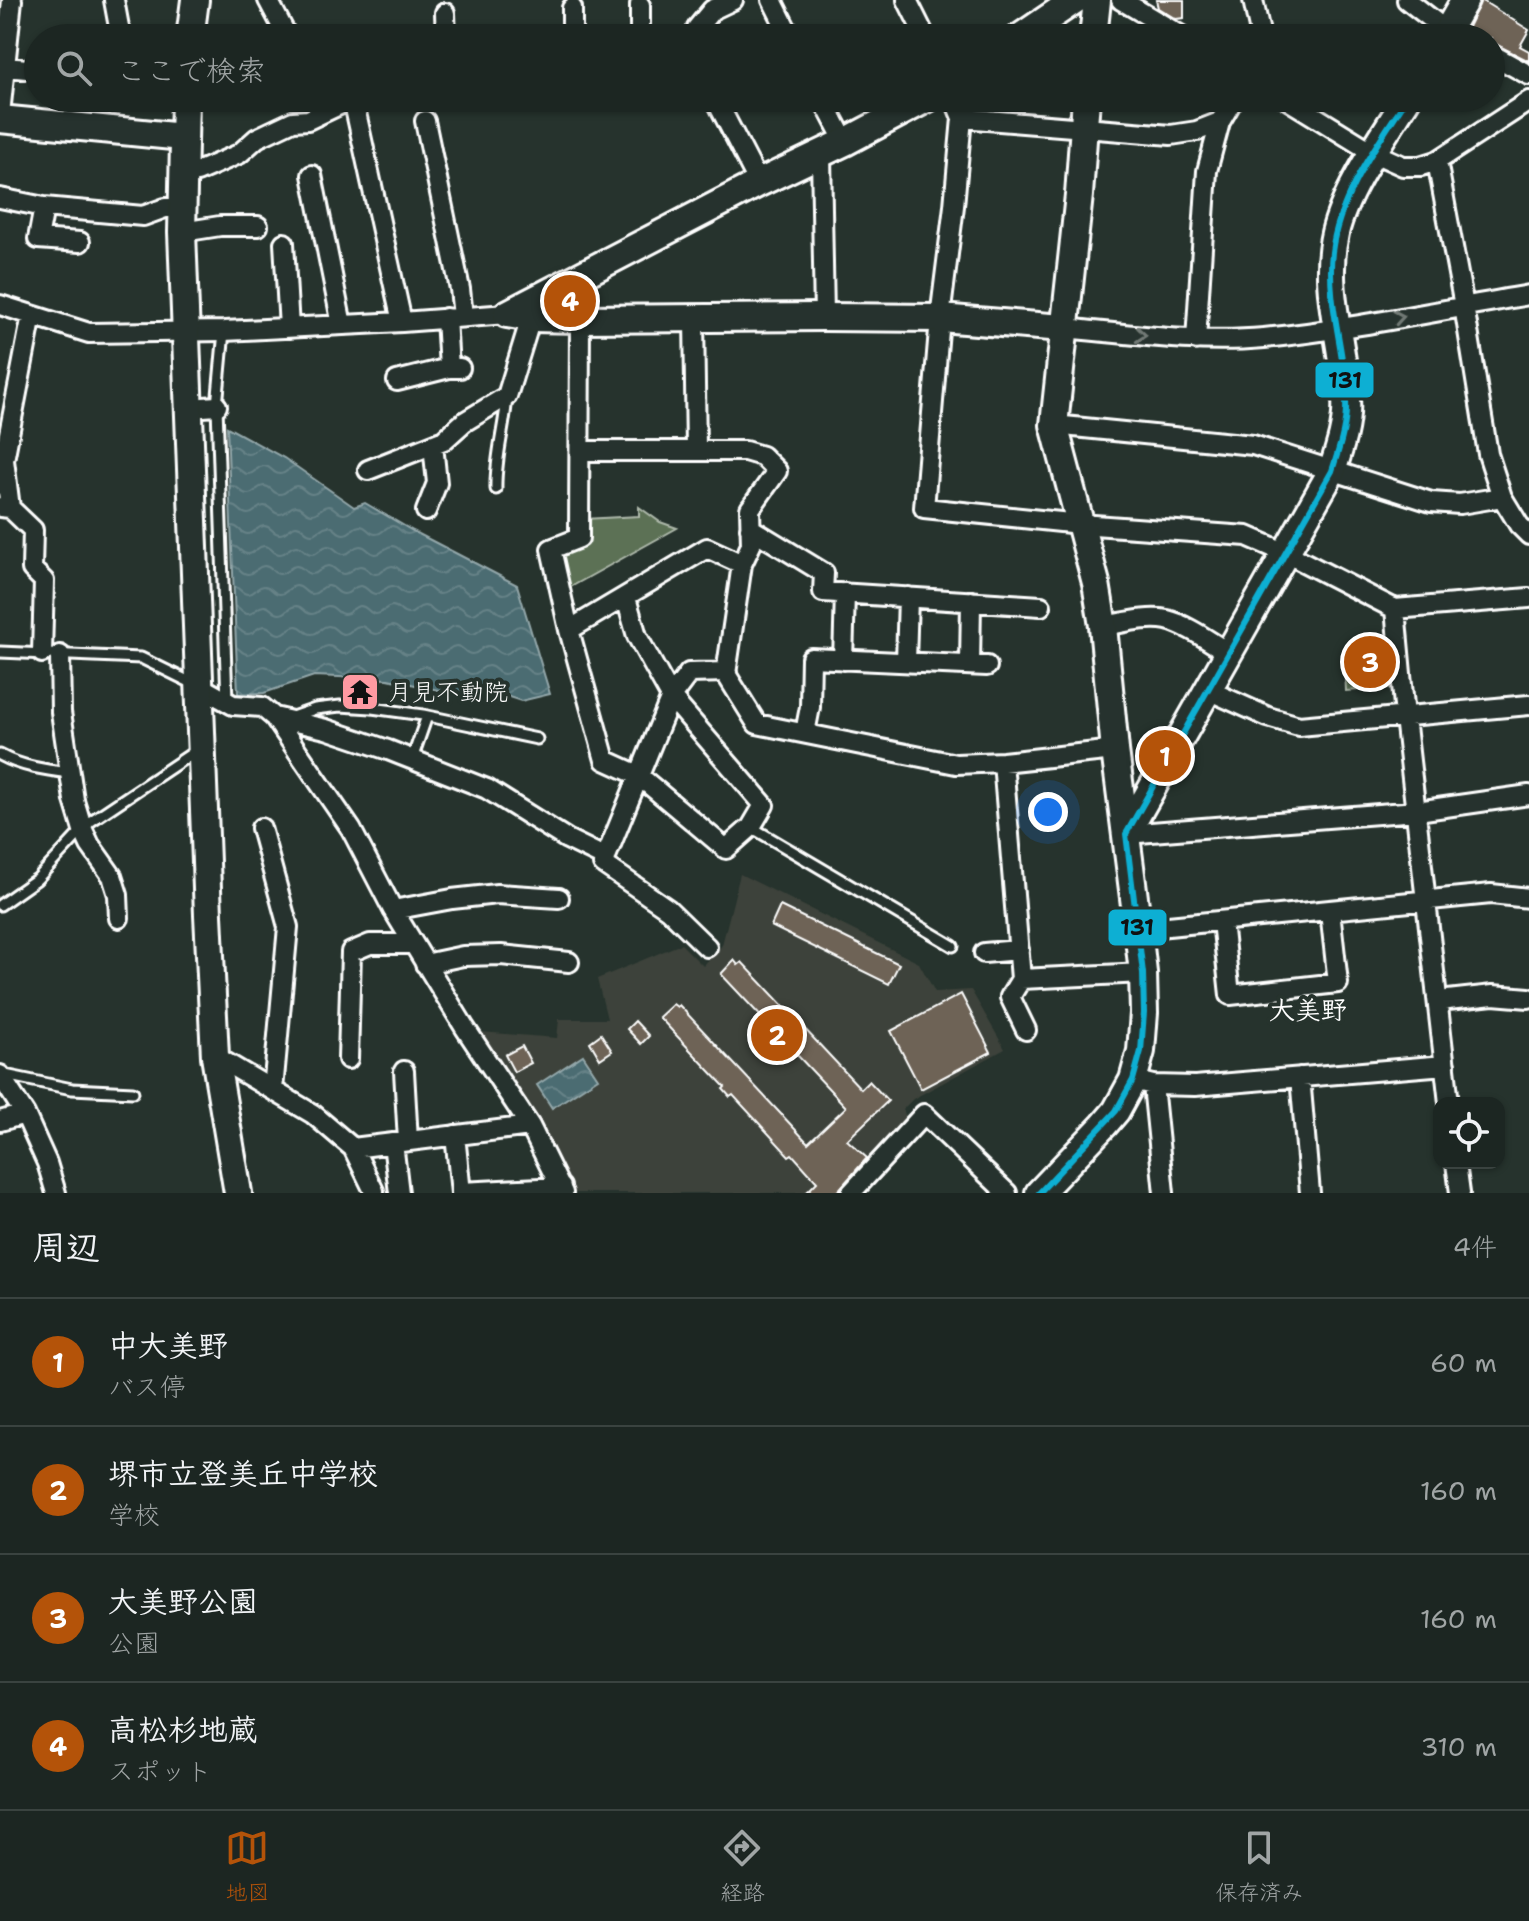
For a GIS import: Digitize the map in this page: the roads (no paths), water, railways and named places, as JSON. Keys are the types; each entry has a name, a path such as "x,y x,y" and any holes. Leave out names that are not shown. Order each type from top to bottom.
{"street":[{"path":"12,0 0,116 183,137"},
{"path":"114,0 118,24"},
{"path":"192,24 195,0"},
{"path":"268,0 281,24"},
{"path":"700,24 712,10 733,0"},
{"path":"772,0 784,24"},
{"path":"907,0 919,24"},
{"path":"1094,24 1097,0"},
{"path":"1121,0 1161,24"},
{"path":"1253,0 1258,24"},
{"path":"1407,0 1436,24"},
{"path":"1455,24 1465,0"},
{"path":"1038,24 1068,1"},
{"path":"640,5 640,24"},
{"path":"572,8 572,24"},
{"path":"445,13 445,24"},
{"path":"1505,62 1529,75"},
{"path":"5,67 24,69"},
{"path":"1308,112 1374,153 1403,166 1421,166 1437,161 1529,101"},
{"path":"184,112 182,220 215,1056 238,1193"},
{"path":"183,172 197,172 239,154 257,138 293,121 308,120 314,112"},
{"path":"357,112 402,322"},
{"path":"722,112 759,183"},
{"path":"829,112 845,142"},
{"path":"519,316 759,183 821,155 902,112"},
{"path":"960,112 962,118 940,318 924,508 1080,524 1247,536 1395,609 1529,598"},
{"path":"1085,112 1079,195 1054,425 1096,583 1103,626 1143,973 1143,1082 1164,1193"},
{"path":"1196,340 1207,171 1220,122 1226,112"},
{"path":"1126,834 1332,471 1345,425 1346,399 1332,294 1331,262 1335,234 1346,201 1399,112"},
{"path":"962,118 1171,135 1197,131 1220,122"},
{"path":"397,384 454,368 454,317 460,289 451,206 432,129"},
{"path":"821,155 824,317"},
{"path":"1437,161 1488,454 1502,497 1529,535"},
{"path":"312,175 327,210 342,325"},
{"path":"0,198 44,207 143,216 165,208 182,220 220,226 258,226"},
{"path":"44,207 38,239 80,242"},
{"path":"284,243 289,328"},
{"path":"0,305 89,333 186,333 454,317 824,317 940,318 1196,340 1263,338 1529,295"},
{"path":"32,315 7,405 5,508 33,530 32,569 44,581 51,654 74,800 90,845 112,876 118,895 119,918"},
{"path":"368,470 444,440 464,422 507,396 519,316"},
{"path":"580,319 579,538 551,549 569,630 605,760 638,775 726,849 751,827 764,805 671,697 637,636 626,598"},
{"path":"694,319 696,449"},
{"path":"189,408 217,406"},
{"path":"1054,425 1253,445 1431,502 1460,504 1502,497"},
{"path":"426,511 437,483 433,445"},
{"path":"580,451 745,451 762,456 777,471 750,509 751,545 742,564 726,674 757,724 956,764 1115,750"},
{"path":"750,528 824,573 823,592 1041,606"},
{"path":"569,630 707,548 742,564"},
{"path":"843,660 845,593"},
{"path":"906,662 908,597"},
{"path":"805,733 810,707 811,658 978,666 971,601"},
{"path":"1395,609 1448,1097"},
{"path":"1103,626 1167,620 1229,653"},
{"path":"707,947 668,909 603,864 671,697 689,673 727,672"},
{"path":"201,687 233,705 262,707 279,719 351,829 425,964 530,1126 562,1190 461,1192 455,1135"},
{"path":"1208,690 1268,717 1299,726 1529,705"},
{"path":"279,719 326,729 487,789 567,839 606,858"},
{"path":"1003,762 1021,979 1010,997 1026,1030"},
{"path":"1126,834 1417,811 1529,795"},
{"path":"261,828 288,927 273,1090"},
{"path":"393,910 497,894 559,898"},
{"path":"1138,929 1491,894 1529,898"},
{"path":"1222,921 1230,995 1338,983 1330,911"},
{"path":"348,1059 351,952 370,944 413,944"},
{"path":"984,953 1019,950"},
{"path":"425,964 463,956 501,955 569,962"},
{"path":"1021,979 1143,973"},
{"path":"1439,1001 1493,995 1529,998"},
{"path":"215,1056 313,1114 353,1148 374,1191"},
{"path":"1143,1082 1195,1086 1445,1065"},
{"path":"399,1193 404,1071"},
{"path":"0,1074 25,1114 47,1163 56,1193"},
{"path":"1300,1077 1310,1193"},
{"path":"1039,1193 1143,1082"},
{"path":"0,1121 25,1114"},
{"path":"851,1193 924,1114 1007,1193"},
{"path":"353,1148 530,1126"},
{"path":"1457,1169 1460,1193"}],"lane":[{"path":"224,331 217,406 227,701"},
{"path":"496,489 495,465 506,421 507,396"},
{"path":"0,652 141,658 201,687"},
{"path":"279,719 340,706 372,708 537,739"},
{"path":"412,759 427,716"},
{"path":"0,905 37,879 91,821 203,747"},
{"path":"0,755 35,768 70,773"},
{"path":"751,827 953,946"},
{"path":"0,1074 72,1089 133,1092"}],"water":[{"path":"227,427 284,458 354,507 365,503 517,585 550,694 521,701 506,696 493,702 388,679 314,676 264,693 238,694"},
{"path":"583,1055 598,1078 552,1108 537,1085"}],"place":[{"name":"高松杉地蔵","path":"570,301"},
{"name":"大美野公園","path":"1370,662"},
{"name":"月見不動院","path":"360,692"},
{"name":"中大美野","path":"1165,756"},
{"name":"堺市立登美丘中学校","path":"777,1035"}],"district":[{"name":"大美野","path":"1308,1010"}]}
